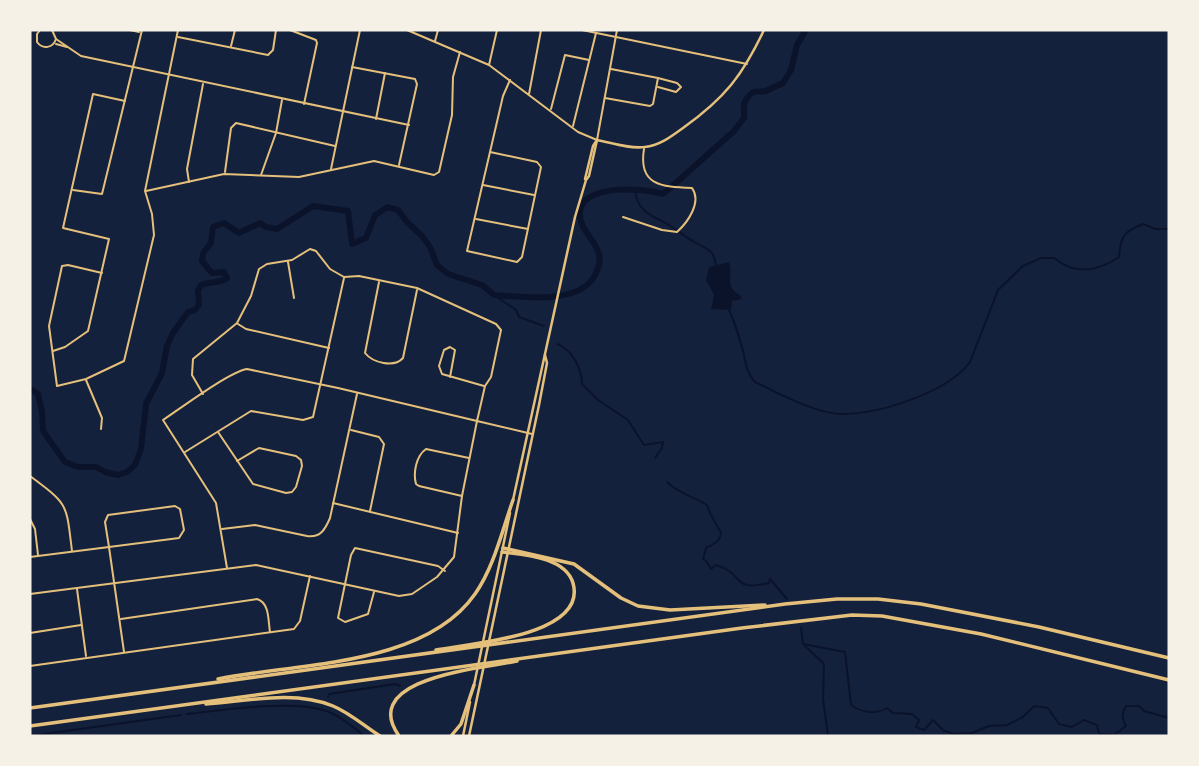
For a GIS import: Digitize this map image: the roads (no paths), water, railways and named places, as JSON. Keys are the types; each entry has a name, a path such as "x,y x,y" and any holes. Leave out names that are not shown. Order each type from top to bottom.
{"highway":[{"path":"183,686 372,654 431,631 457,614 477,592 491,565 513,500"},
{"path":"506,550 574,564 621,598 655,610 878,599 921,604 1039,627 1169,658"},
{"path":"379,660 526,633 550,624 563,615 572,605 574,596 574,585 568,573 553,563 506,550"},
{"path":"30,708 785,604"},
{"path":"30,726 852,615 882,616 981,634 1169,680"},
{"path":"399,736 391,720 393,706 397,698 410,688 444,674 543,655"},
{"path":"451,736 461,724 474,685"},
{"path":"180,706 298,698 318,701 339,709 380,736"}],"main road":[{"path":"463,736 486,625 506,550 526,432 575,217 589,176 597,140 644,147 663,141 719,100 747,64 764,30"},
{"path":"469,736 547,363 545,355"}],"street":[{"path":"36,39 40,30"},
{"path":"52,30 56,39 82,56 409,125"},
{"path":"72,189 102,194 141,31 130,30"},
{"path":"102,273 62,266 49,326 57,386 86,379 124,361 154,235 152,214 145,191 178,30"},
{"path":"230,47 235,30"},
{"path":"176,37 268,55 273,50 276,30"},
{"path":"290,30 316,40 317,43 304,104"},
{"path":"331,169 360,30"},
{"path":"407,30 489,65 578,132 597,140 617,30"},
{"path":"435,41 438,30"},
{"path":"489,65 497,30"},
{"path":"529,94 541,30"},
{"path":"582,30 747,64"},
{"path":"758,30 764,30"},
{"path":"572,127 596,33"},
{"path":"30,34 37,34"},
{"path":"30,34 44,47 54,44 68,48"},
{"path":"54,44 56,39"},
{"path":"145,191 224,174 299,177 374,161 434,175 439,172 452,115 453,77 460,52"},
{"path":"550,110 565,54 589,60"},
{"path":"352,67 415,79 417,84 399,167"},
{"path":"610,69 658,78 677,83 681,87 676,92 657,87"},
{"path":"376,119 386,72"},
{"path":"604,98 650,106 653,104 658,78"},
{"path":"490,152 537,162 541,167 522,257 517,262 467,251 503,96 510,80"},
{"path":"190,183 187,169 203,82"},
{"path":"52,351 65,347 88,331 109,239 63,228 93,94 125,101"},
{"path":"260,177 275,133 282,99"},
{"path":"224,174 231,128 236,123 335,146"},
{"path":"623,217 677,232 694,208 696,197 692,188 654,183 647,178 641,163 644,147"},
{"path":"483,185 536,195"},
{"path":"475,218 528,229"},
{"path":"30,594 257,565 405,596 412,594 445,570 454,557 462,496 477,421 485,386 491,377 501,330 496,324 417,288 359,276 344,277 330,269 313,249 307,250 288,261 261,266 246,308 237,323 193,359 192,375 203,394"},
{"path":"288,261 294,298"},
{"path":"184,452 251,411 310,420 314,414 344,277"},
{"path":"380,281 365,353 372,359 392,364 399,363 403,358 417,288"},
{"path":"237,323 246,329 329,348"},
{"path":"450,377 455,350 450,347 444,350 439,366 442,374 450,377 485,386"},
{"path":"227,569 219,512 211,493 163,420 238,372 247,369 321,384 532,434"},
{"path":"86,379 102,418 101,429"},
{"path":"221,529 255,525 318,536 327,524 333,503 357,392"},
{"path":"349,430 379,437 384,444 369,512"},
{"path":"217,431 237,461 253,484 290,494 295,490 302,466 301,460 296,456 263,448 256,449 237,461"},
{"path":"462,496 416,484 414,477 418,459 426,449 470,458"},
{"path":"30,476 56,495 65,506 72,552"},
{"path":"333,503 458,533"},
{"path":"30,557 109,547 176,540 184,530 181,511 174,506 111,514 105,522 109,547 114,583 120,619 124,653"},
{"path":"30,519 35,529 38,556"},
{"path":"374,590 368,614 345,622 339,620 337,615 351,555 358,547 445,570"},
{"path":"30,666 290,630 298,625 310,576"},
{"path":"77,588 86,659"},
{"path":"120,619 257,599 266,605 270,633"},
{"path":"30,633 82,625"}],"water":[{"path":"729,262 732,288 742,299 732,301 731,310 711,309 714,295 706,280 709,267"}],"waterway":[{"path":"30,389 38,394 43,431 65,462 78,467 96,467 118,475 127,472 135,465 141,449 146,404 162,373 167,346 173,333 188,312 199,305 198,291 201,285 227,278 224,272 212,273 202,261 203,253 211,243 213,227 224,223 239,233 260,223 277,229 313,206 348,211 352,244 366,238 375,215 388,207 398,210 430,247 437,265 448,274 482,285 494,295 550,297 577,291 588,285 595,275 600,257 581,221 581,209 586,200 597,194 625,189 663,194 734,131 744,118 744,103 753,92 766,91 783,83 791,70 797,45 806,30"},
{"path":"635,190 636,198 643,209 710,251 716,266"},
{"path":"729,310 747,368 755,382 821,411 842,414 874,410 911,400 959,373 970,362 998,290 1023,266 1041,258 1054,258 1078,269 1103,266 1119,257 1122,239 1132,229 1143,224 1155,229 1169,229"},
{"path":"494,295 516,310 519,317 544,326"},
{"path":"557,344 567,350 575,360 582,384 598,400 628,420 644,445 663,442 655,458"},
{"path":"667,482 707,505 721,532 718,540 706,548 703,559 711,569 716,565 748,585 769,583 770,579 787,599"},
{"path":"801,628 803,644 845,652 851,705 869,712 887,708 893,713 912,714 919,720 916,727 924,730 933,720 943,730 953,734 972,733 989,726 1007,725 1023,717 1034,706 1048,708 1059,724 1072,727 1084,720 1097,725 1099,734 1114,735 1126,726 1123,716 1126,706 1139,706 1144,711 1169,718"},
{"path":"804,645 824,664 823,699 828,736"},
{"path":"328,697 329,694 395,684 400,686"},
{"path":"187,714 256,707 309,707 334,714 364,736"},
{"path":"30,736 181,715"}]}
